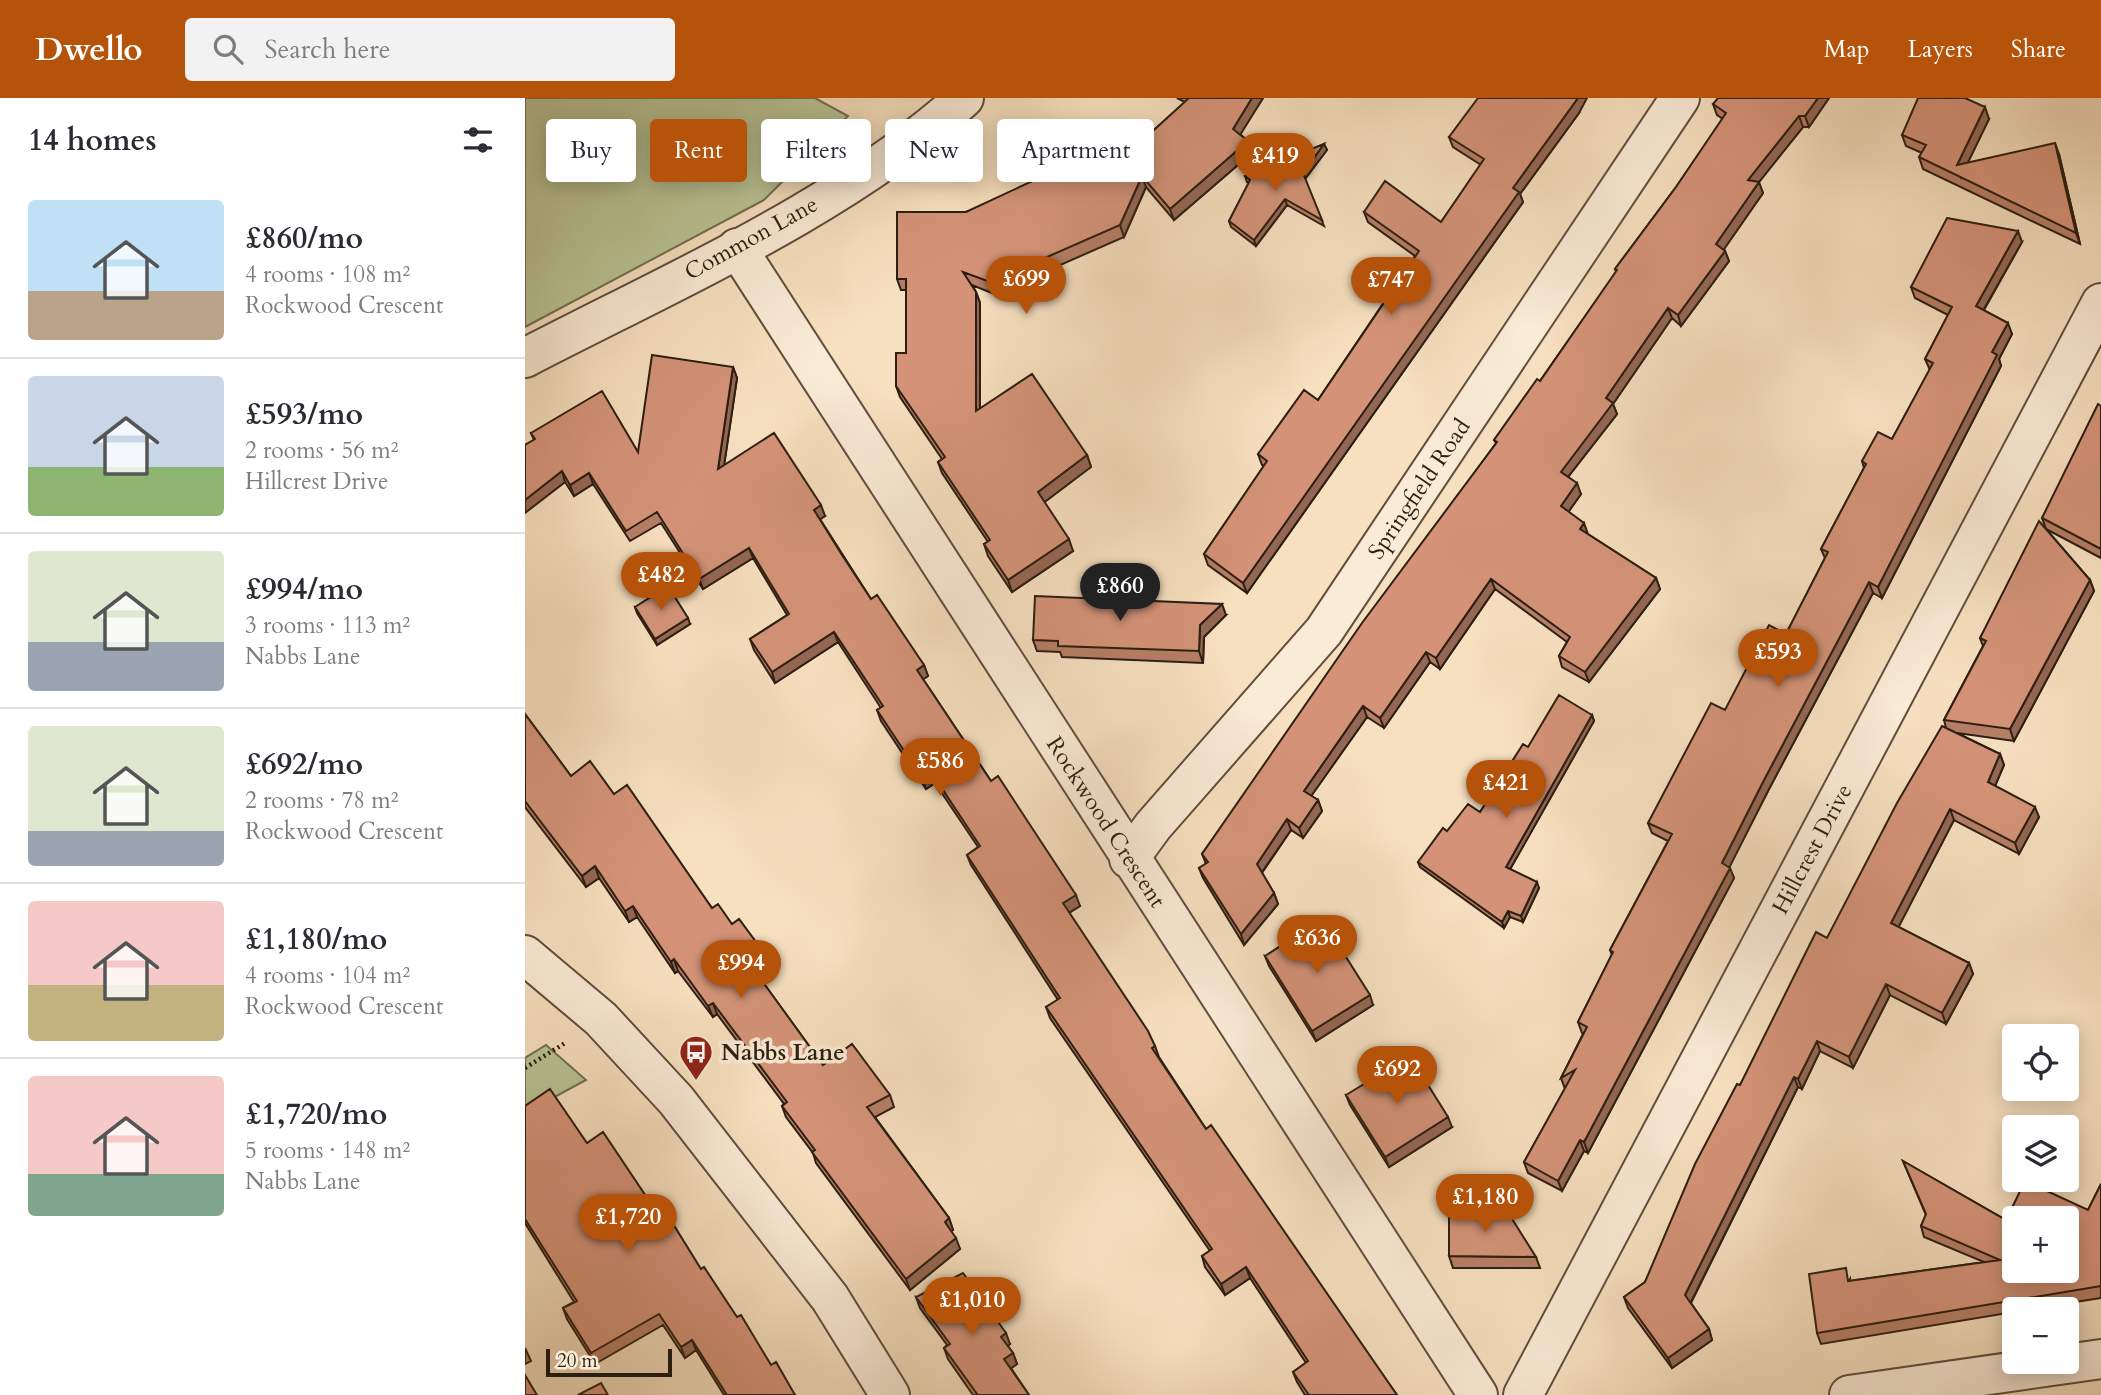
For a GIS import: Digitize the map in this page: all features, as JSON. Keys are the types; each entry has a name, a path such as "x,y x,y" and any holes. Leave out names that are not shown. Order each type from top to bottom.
{"street":[{"name":"Common Lane","path":"525,358 737,248 870,171 964,98"},
{"name":"Springfield Road","path":"1129,859 1153,826 1324,631 1680,98"},
{"name":"Rockwood Crescent","path":"737,248 1129,859 1478,1395"},
{"name":"Hillcrest Drive","path":"1523,1395 2101,303"},
{"path":"525,955 601,1019 676,1101 830,1298 890,1395"},
{"path":"1849,1395 2101,1359"}],"green space":[{"path":"525,98 815,98 848,116 845,119 761,119 761,182 782,182 764,200 525,327"},
{"path":"546,1045 586,1080 525,1113 525,1058"}],"building":[{"path":"1189,98 1252,98 1233,129 1248,141 1170,209 1147,182 1154,182 1154,130"},
{"path":"1478,98 1578,98 1513,188 1519,192 1243,583 1204,554 1267,461 1258,454 1304,390 1318,400 1419,251 1364,212 1385,181 1441,222 1484,159 1449,137"},
{"path":"1718,98 1818,98 1805,116 1799,116 1748,180 1759,182 1716,244 1725,251 1678,315 1668,308 1606,398 1613,403 1561,472 1577,483 1561,506 1584,523 1580,529 1656,578 1585,672 1559,656 1570,637 1491,579 1436,658 1426,652 1380,718 1363,706 1304,791 1318,800 1299,828 1287,819 1257,864 1274,893 1241,934 1199,868 1208,862 1202,854 1362,623 1497,442 1494,440 1537,379 1540,381 1617,270 1615,269 1676,187 1726,113 1713,104"},
{"path":"1918,98 1965,98 1985,107 1957,165 2055,143 2076,233 1919,157 1926,145 1902,135"},
{"path":"1324,144 1303,173 1322,220 1285,199 1254,240 1229,221 1250,180 1245,176"},
{"path":"1030,182 1139,182 1120,225 990,282 963,272 976,292 976,411 1032,374 1087,455 1038,492 1069,539 1008,580 984,544 990,540 938,462 945,457 896,386 896,353 906,353 906,279 897,279 897,212 966,212"},
{"path":"1947,218 2018,231 1976,306 2008,323 1992,352 1997,355 1878,587 1869,582 1722,863 1730,868 1584,1142 1580,1140 1558,1181 1524,1162 1575,1070 1561,1078 1587,1027 1578,1022 1613,952 1610,950 1672,834 1648,823 1711,703 1725,710 1769,625 1786,634 1828,552 1821,549 1866,464 1862,461 1878,432 1892,439 1933,363 1925,359 1952,307 1911,287"},
{"path":"652,355 733,367 718,469 774,433 821,505 814,510 842,555 871,599 877,595 924,665 917,670 991,781 998,776 1076,895 1063,903 1148,1031 1155,1046 1152,1048 1206,1129 1211,1125 1397,1395 1309,1395 1293,1372 1308,1361 1246,1267 1221,1284 1202,1256 1212,1249 1046,1007 1060,998 967,855 980,846 931,772 922,778 877,710 883,706 834,632 772,672 750,639 789,614 749,548 699,579 657,512 626,531 589,473 570,485 562,471 525,500 525,445 535,439 531,433 602,391 638,452"},
{"path":"2098,404 2101,406 2101,549 2042,518"},
{"path":"2039,521 2090,580 2010,729 1944,720 1986,641 1980,638"},
{"path":"668,586 688,618 655,639 635,607"},
{"path":"1035,596 1222,604 1200,625 1199,651 1058,646 1058,641 1033,640"},
{"path":"1559,695 1592,715 1506,867 1537,882 1521,916 1508,911 1502,922 1418,862 1443,828 1447,831 1468,804 1480,812 1523,744 1528,747"},
{"path":"525,714 571,776 590,761 614,794 627,785 712,908 718,904 732,924 739,919 759,946 744,956 823,1065 852,1044 890,1095 867,1107 949,1218 945,1222 956,1238 906,1279 812,1152 815,1150 782,1106 787,1102 713,1003 708,1006 674,959 671,962 633,906 625,911 595,866 582,876 525,801"},
{"path":"1942,726 2000,754 1988,782 2035,807 2015,843 1950,809 1891,923 1969,963 1942,1013 1886,984 1849,1057 1817,1041 1798,1079 1794,1077 1685,1295 1709,1329 1668,1358 1624,1297 1645,1282 1695,1164 1737,1084 1740,1085 1816,932 1827,938 1897,803"},
{"path":"1322,919 1370,995 1312,1031 1265,956"},
{"path":"1410,1056 1448,1117 1385,1157 1346,1095"},
{"path":"550,1089 587,1143 603,1132 664,1223 670,1219 701,1269 704,1267 737,1317 741,1315 771,1365 776,1362 795,1395 727,1395 692,1340 681,1347 659,1314 591,1353 563,1308 577,1301 525,1219 525,1106"},
{"path":"1903,1161 2002,1218 2002,1283 2079,1283 2079,1206 2013,1206 2020,1192 2049,1192 2088,1210 2101,1184 2101,1286 2035,1297 2002,1297 2002,1302 1817,1333 1809,1274 1846,1268 1848,1281 2000,1260 1921,1226 1926,1214"},
{"path":"1504,1206 1536,1257 1449,1256 1449,1208"},
{"path":"963,1273 1006,1333 1001,1337 1013,1353 1004,1359 1029,1395 976,1395 944,1348 950,1344 916,1297"},
{"path":"525,1375 537,1395 525,1395"},
{"path":"601,1383 608,1395 578,1395"}],"place":[{"name":"Nabbs Lane","path":"696,1082"}]}
